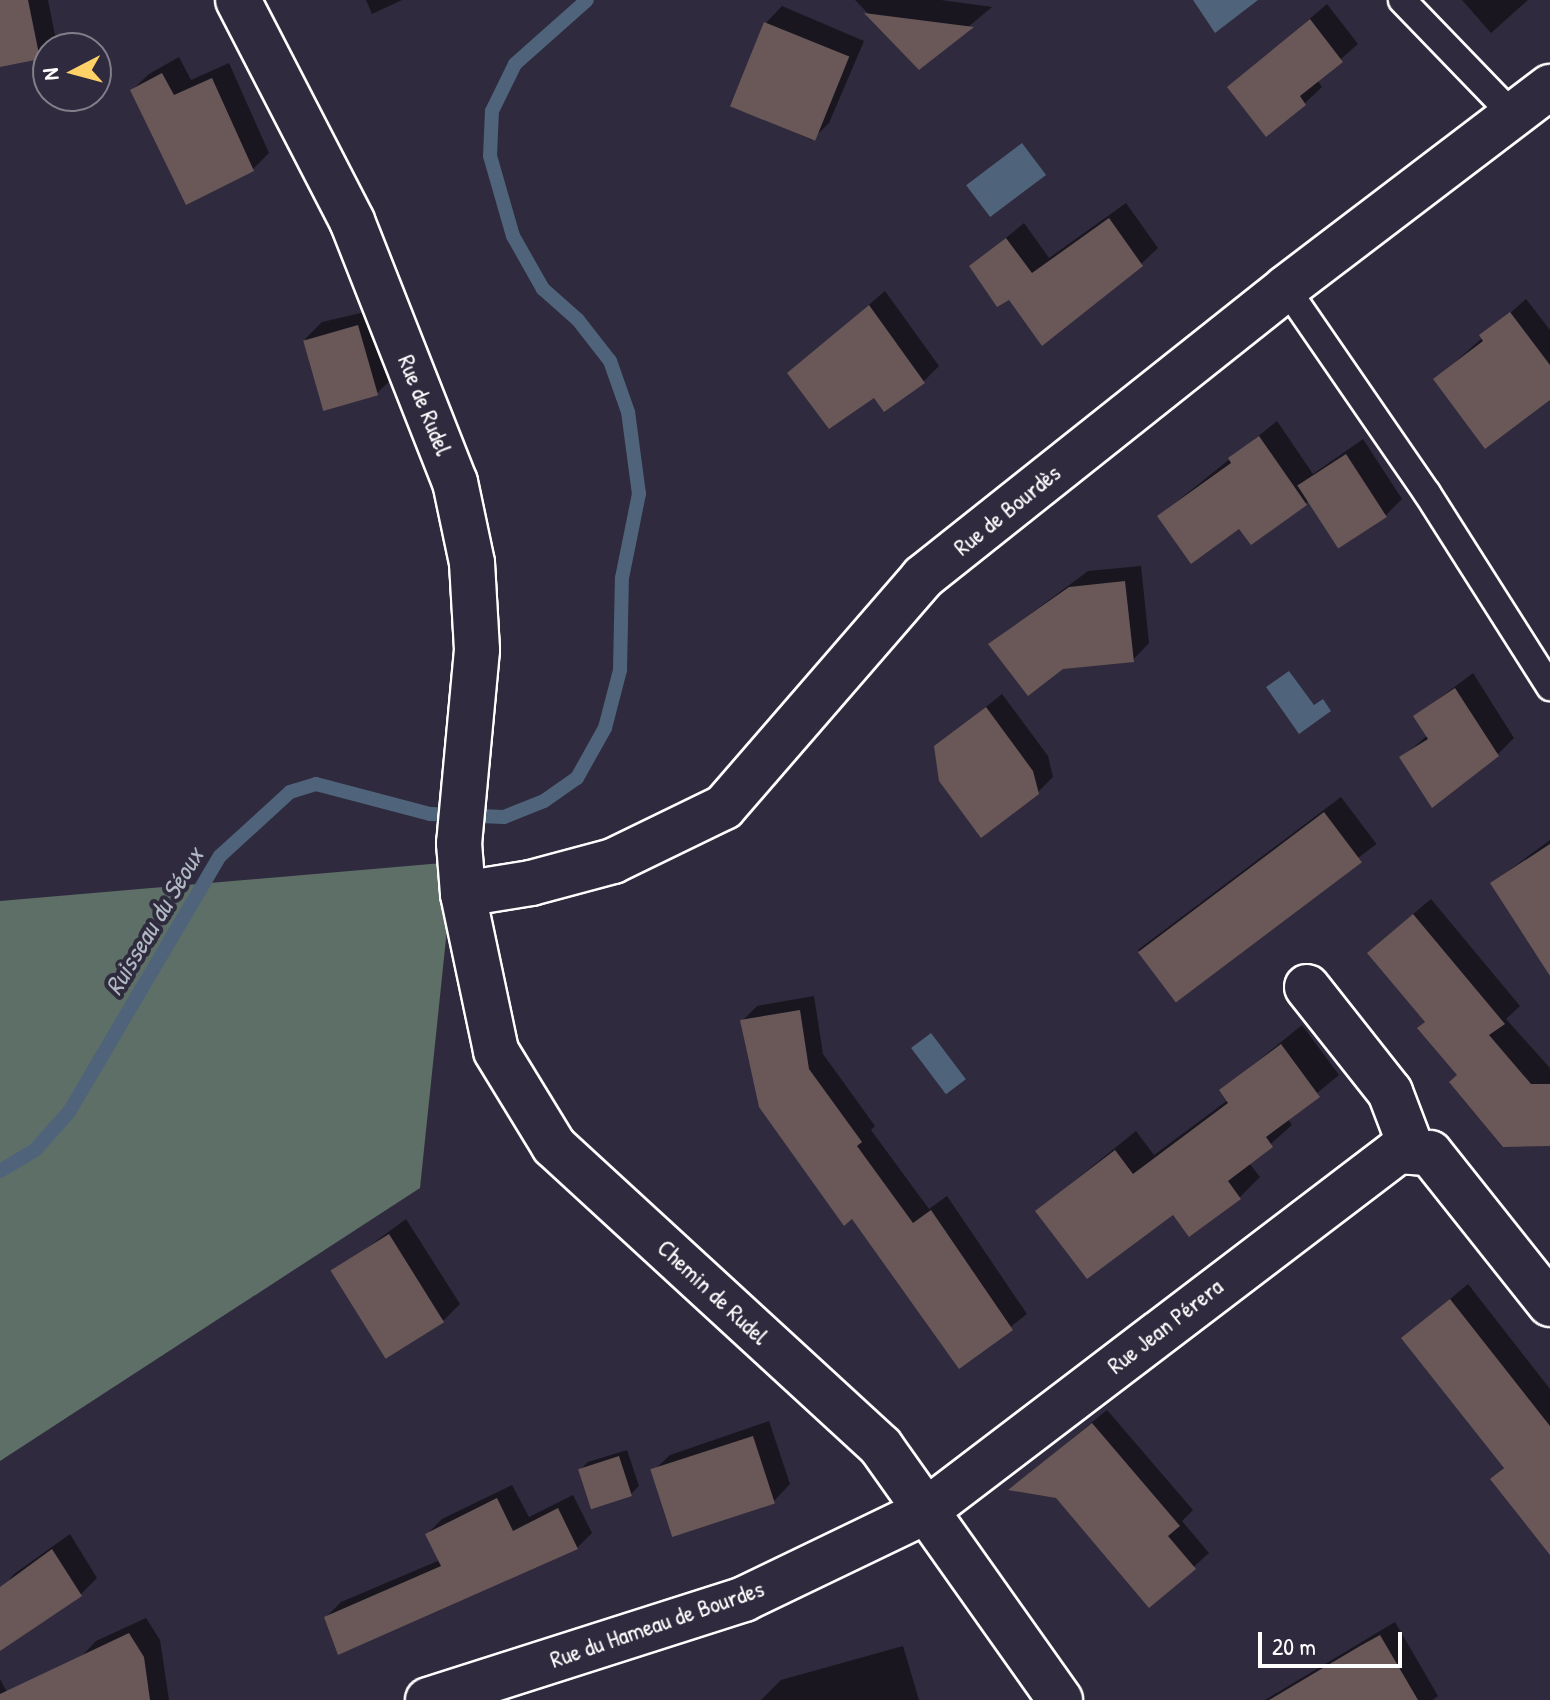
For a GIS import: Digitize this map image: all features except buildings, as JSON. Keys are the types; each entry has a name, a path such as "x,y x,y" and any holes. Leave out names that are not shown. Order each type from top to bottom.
{"street":[{"name":"Rue de Rudel","path":"238,0 352,221 455,482 472,563 477,650 459,843"},
{"name":"Rue de Bourdès","path":"463,894 531,883 613,861 724,807 923,577 1286,288 1550,87"},
{"name":"Chemin de Rudel","path":"459,843 463,894 496,1051 554,1146 881,1447 923,1513 1060,1700"},
{"path":"1307,987 1390,1092 1412,1150 1430,1153 1442,1166 1550,1304"},
{"name":"Rue Jean Pérera","path":"923,1513 1380,1160 1412,1150"},
{"name":"Rue du Hameau de Bourdes","path":"428,1700 744,1599 923,1513"}],"lane":[{"path":"1402,0 1513,115"},
{"path":"1286,288 1427,493 1550,687"}],"green space":[{"path":"454,862 420,1188 0,1461 0,901"}],"water":[{"path":"1193,0 1258,0 1215,33"},
{"path":"1022,143 1046,175 990,217 966,185"},
{"path":"1289,671 1314,705 1323,699 1331,711 1299,734 1266,687"},
{"path":"931,1033 966,1079 946,1094 911,1048"}],"waterway":[{"name":"Ruisseau du Séoux","path":"0,1171 35,1150 69,1112 220,856 290,792 316,784 430,814 504,817 544,801 577,778 605,728 620,670 622,578 639,494 628,412 610,361 578,320 543,289 513,236 490,156 492,111 515,64 587,0"}]}
